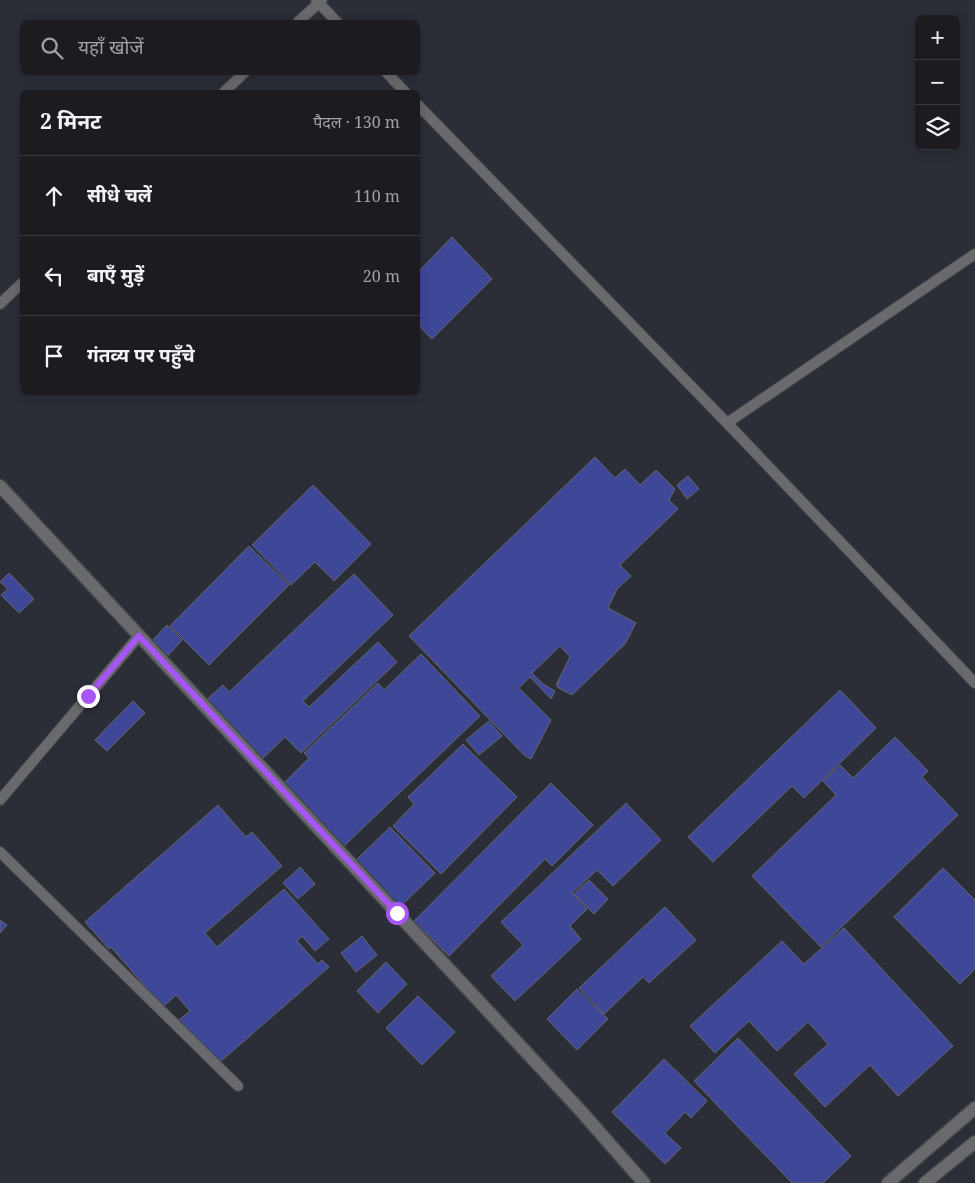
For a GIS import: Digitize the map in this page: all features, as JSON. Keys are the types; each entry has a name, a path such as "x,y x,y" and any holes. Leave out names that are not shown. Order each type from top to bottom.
{"street":[{"path":"0,486 580,1110 644,1183"},
{"path":"888,1183 975,1108"},
{"path":"926,1183 975,1142"}],"lane":[{"path":"300,20 319,1 336,20"},
{"path":"226,90 242,75"},
{"path":"389,75 404,90"},
{"path":"420,107 727,423 975,683"},
{"path":"727,423 975,254"},
{"path":"0,304 20,285"},
{"path":"0,800 139,636"},
{"path":"0,852 238,1086"}],"shaded area":[{"path":"0,0 975,0 975,1183 0,1183"}],"building":[{"path":"452,237 492,279 432,339 420,327 420,270"},
{"path":"595,457 615,478 625,469 640,485 656,470 675,489 669,500 678,509 620,565 631,576 617,589 608,608 636,623 625,644 572,695 557,687 559,681 556,685 570,657 560,646 532,673 543,684 555,691 551,699 530,677 519,688 551,720 531,759 524,755 409,636"},
{"path":"688,476 699,489 687,499 677,485"},
{"path":"313,485 371,544 334,581 315,562 291,585 252,545"},
{"path":"249,546 289,585 209,665 170,626"},
{"path":"9,573 34,599 19,613 1,595 8,589 0,582"},
{"path":"354,574 393,615 303,701 309,707 378,642 397,662 301,753 285,737 260,761 204,702 223,685 229,692"},
{"path":"167,625 182,640 165,659 149,644"},
{"path":"421,654 480,716 342,848 282,785 309,758 304,753 378,683 384,690"},
{"path":"840,690 876,728 804,798 792,786 713,862 688,837"},
{"path":"133,701 145,713 107,751 95,740"},
{"path":"489,721 502,736 479,755 466,740"},
{"path":"895,737 928,771 922,777 958,815 821,947 752,876 836,795 823,781 840,765 853,778"},
{"path":"463,744 517,797 441,874 393,826 414,804 408,797"},
{"path":"551,783 593,825 552,866 545,859 449,956 414,921"},
{"path":"626,803 661,840 613,886 597,870 572,893 587,909 570,926 581,939 515,1001 491,976 523,945 501,922"},
{"path":"218,805 246,837 252,832 282,866 205,933 217,947 284,889 329,939 315,951 302,936 297,941 318,964 322,960 329,967 220,1062 204,1049 179,1020 190,1011 176,995 163,1007 111,947 109,949 85,922"},
{"path":"390,827 435,873 400,907 355,861"},
{"path":"300,867 315,884 298,899 283,883"},
{"path":"943,868 975,900 975,969 960,984 894,917"},
{"path":"589,880 608,899 594,914 574,894"},
{"path":"665,907 696,940 649,983 643,977 604,1014 579,988"},
{"path":"0,920 7,925 0,933"},
{"path":"844,928 953,1046 898,1096 870,1065 825,1107 794,1074 828,1044 808,1022 777,1051 749,1021 715,1053 690,1026 782,941 804,964"},
{"path":"362,936 377,955 356,972 341,953"},
{"path":"386,962 407,984 378,1013 357,991"},
{"path":"577,989 608,1019 577,1050 547,1019"},
{"path":"418,996 455,1032 422,1065 386,1028"},
{"path":"738,1038 851,1156 823,1183 792,1183 694,1081"},
{"path":"664,1059 707,1101 691,1118 685,1112 665,1133 681,1148 665,1164 612,1112"}],"route":[{"path":"88,696 139,636 397,913"}]}
